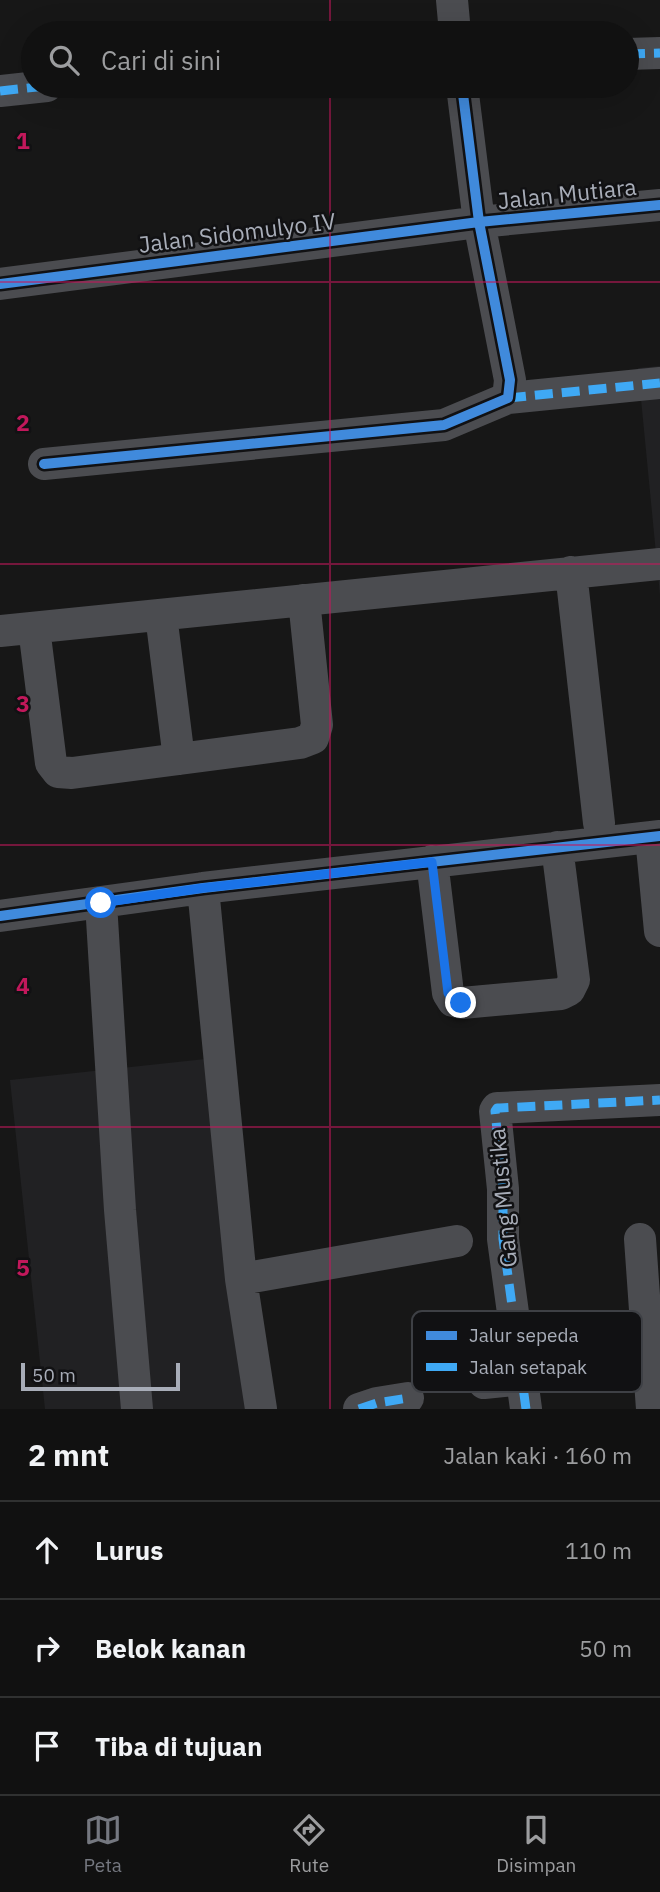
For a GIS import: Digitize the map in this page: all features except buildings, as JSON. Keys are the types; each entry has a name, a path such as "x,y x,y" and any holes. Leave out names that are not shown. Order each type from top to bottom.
{"street":[{"path":"452,0 454,21"},
{"path":"639,54 660,53"},
{"path":"0,92 21,89"},
{"path":"464,98 479,222 510,380 508,398"},
{"name":"Jalan Mutiara","path":"479,222 660,205"},
{"name":"Jalan Sidomulyo IV","path":"0,284 479,222"},
{"path":"44,464 444,425 508,398 660,383"},
{"path":"0,631 660,565"},
{"path":"571,572 599,823"},
{"path":"34,628 51,763 58,772 72,773 300,743 313,738 317,725 304,600"},
{"path":"161,615 179,759"},
{"path":"0,916 203,888 655,837 660,931"},
{"path":"432,862 448,993 453,1001 461,1003 561,994 569,990 574,980 558,847"},
{"path":"203,888 241,1279 261,1409"},
{"path":"101,903 120,1210 137,1409"},
{"name":"Gang Mustika","path":"513,1311 503,1239 503,1189 495,1111 497,1108 660,1100"},
{"path":"640,1239 652,1409"},
{"path":"241,1279 457,1241"},
{"path":"359,1409 408,1398"}],"shaded area":[{"path":"660,366 660,595 638,368"},
{"path":"224,1057 268,1409 45,1409 10,1080"}],"marked path":[{"path":"639,54 660,53"},
{"path":"0,91 21,89"},
{"path":"508,398 660,383"},
{"path":"513,1311 503,1239 503,1189 495,1111 497,1108 660,1100"},
{"path":"524,1392 526,1409"},
{"path":"359,1409 408,1398"}],"cycle path":[{"path":"44,464 444,425 508,398 510,380 479,222 464,98"},
{"path":"0,284 479,222 660,205"},
{"path":"0,916 203,888 660,836"}],"route":[{"path":"101,903 203,888 432,862 448,993 453,1001 461,1003"}]}
